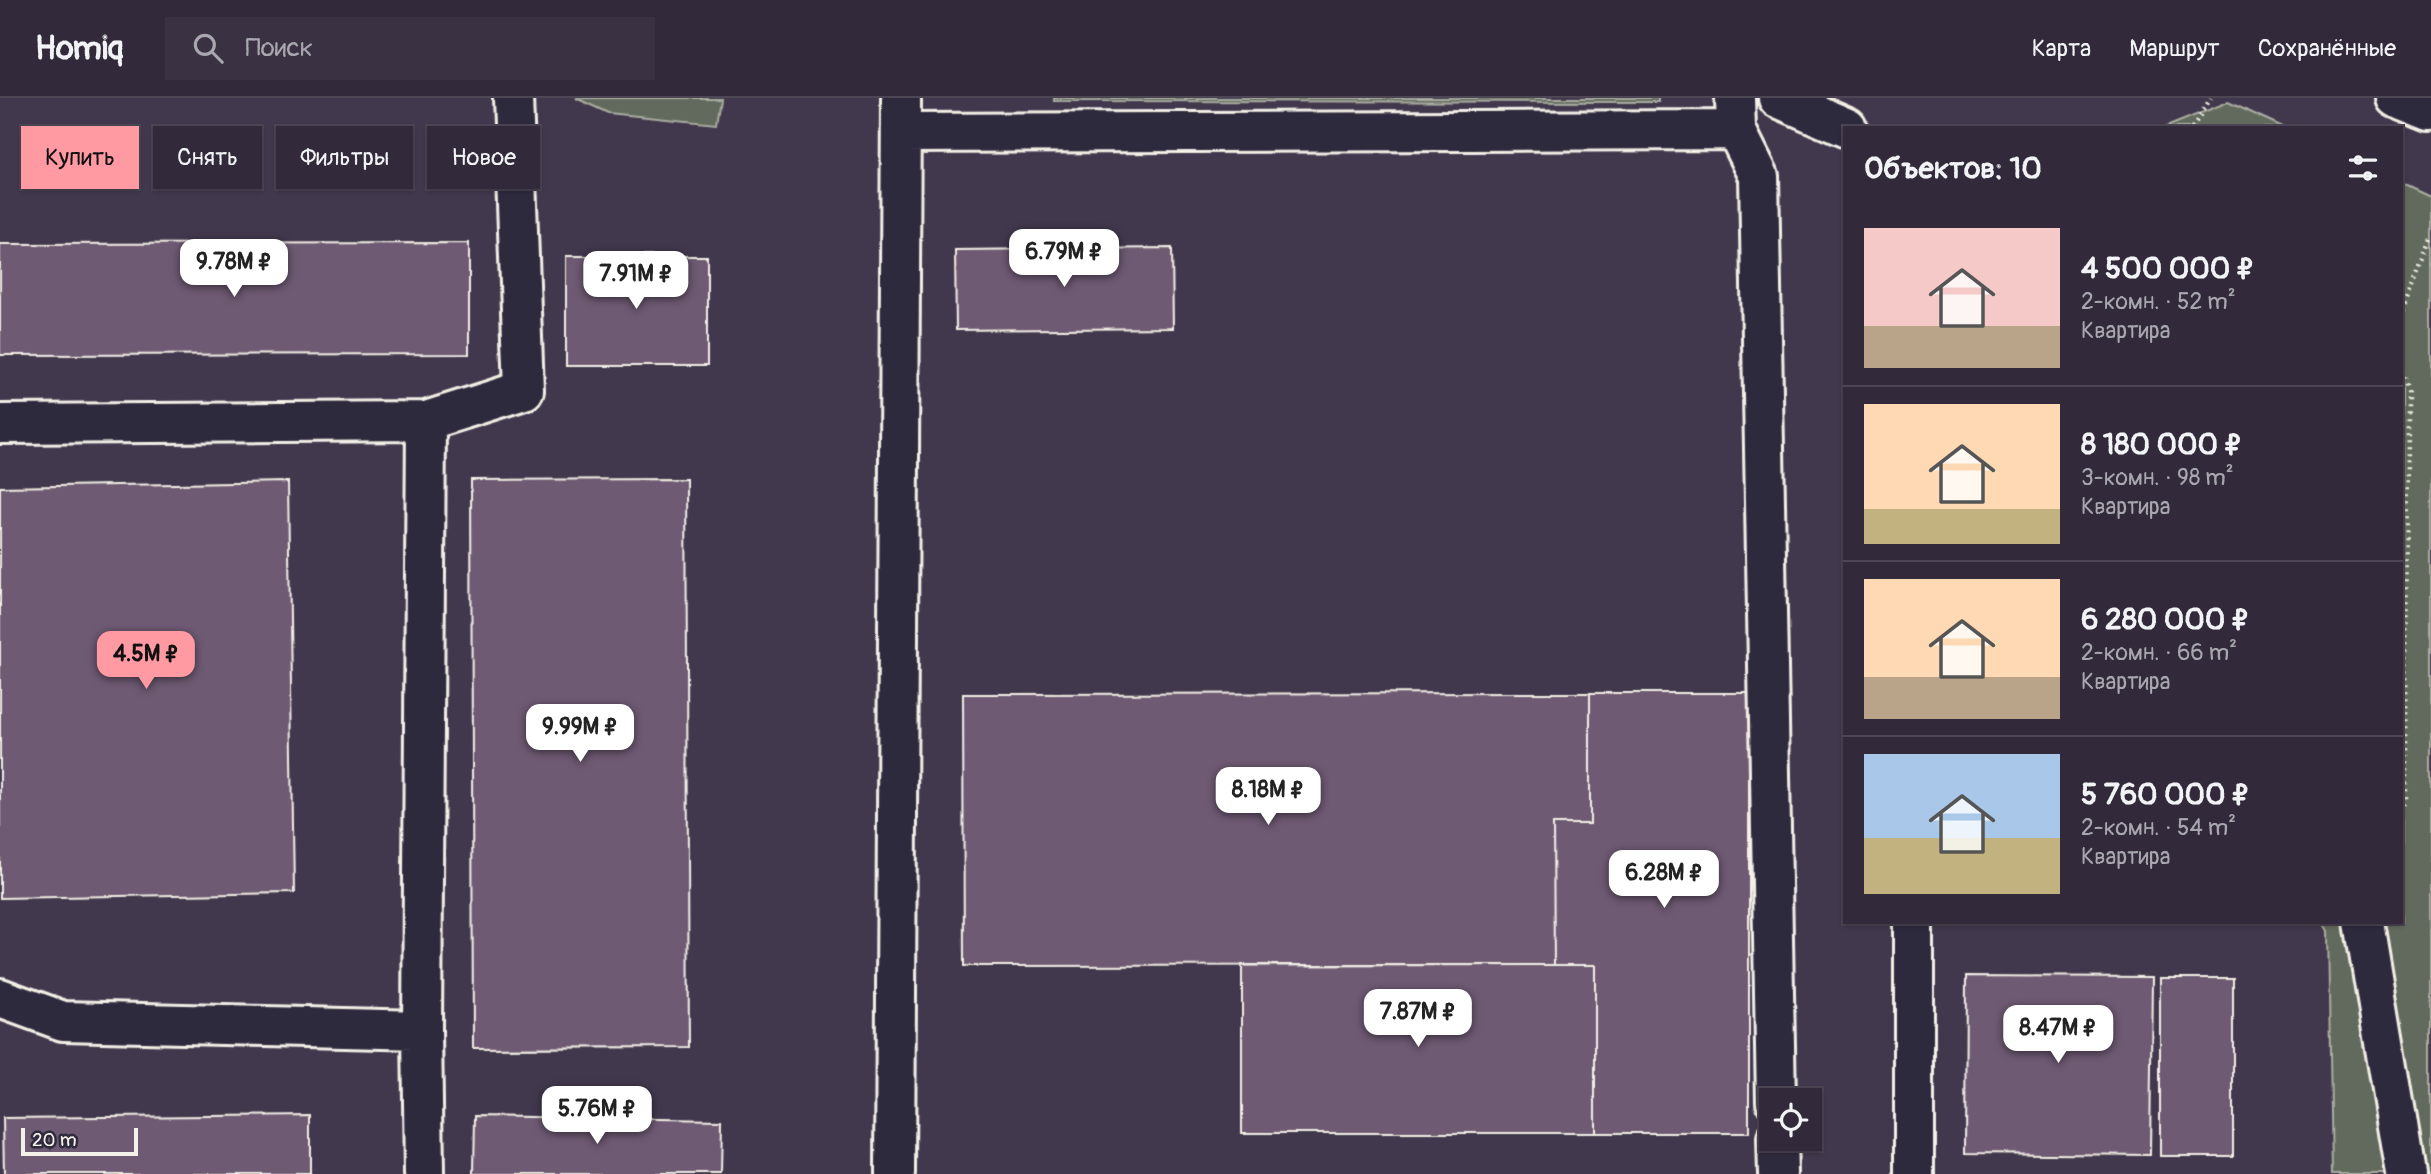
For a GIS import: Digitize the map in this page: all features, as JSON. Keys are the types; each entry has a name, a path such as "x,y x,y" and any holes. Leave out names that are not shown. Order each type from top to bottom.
{"street":[{"path":"0,424 426,421 524,390 513,98"},
{"path":"1778,98 1843,126"},
{"path":"2396,98 2431,113"},
{"path":"895,1174 901,116 1735,114 1759,176 1776,1088"},
{"path":"424,1174 422,1030 426,421"},
{"path":"1914,924 1914,1174"},
{"path":"2364,924 2406,1174"},
{"path":"0,998 63,1021 422,1030"},
{"path":"1777,1151 1778,1174"}],"path":[{"path":"2193,126 2211,98"},
{"path":"2403,314 2431,236"},
{"path":"2403,377 2407,392 2406,799 2403,805"}],"green space":[{"path":"576,98 720,98 716,124 608,113"},
{"path":"1054,98 1658,98 1658,102 1054,101"},
{"path":"2228,102 2281,126 2169,126"},
{"path":"2403,183 2431,196 2431,1174 2332,1174 2328,931 2324,924 2403,924"}],"building":[{"path":"469,243 469,354 0,355 0,244"},
{"path":"1172,248 1173,328 956,330 955,250"},
{"path":"566,256 707,256 707,366 566,366"},
{"path":"686,479 689,1047 473,1048 471,480"},
{"path":"288,482 294,893 0,898 0,487"},
{"path":"1590,693 1590,824 1553,824 1554,965 964,966 963,694"},
{"path":"1590,693 1749,693 1749,1133 1595,1133 1595,965 1554,965 1553,824 1590,824"},
{"path":"1242,965 1595,965 1595,1133 1242,1133"},
{"path":"1966,976 2152,977 2150,1155 1965,1153"},
{"path":"2160,978 2233,978 2233,1156 2160,1156"},
{"path":"310,1115 310,1174 4,1174 3,1118"},
{"path":"475,1116 722,1120 721,1174 474,1174"}]}
